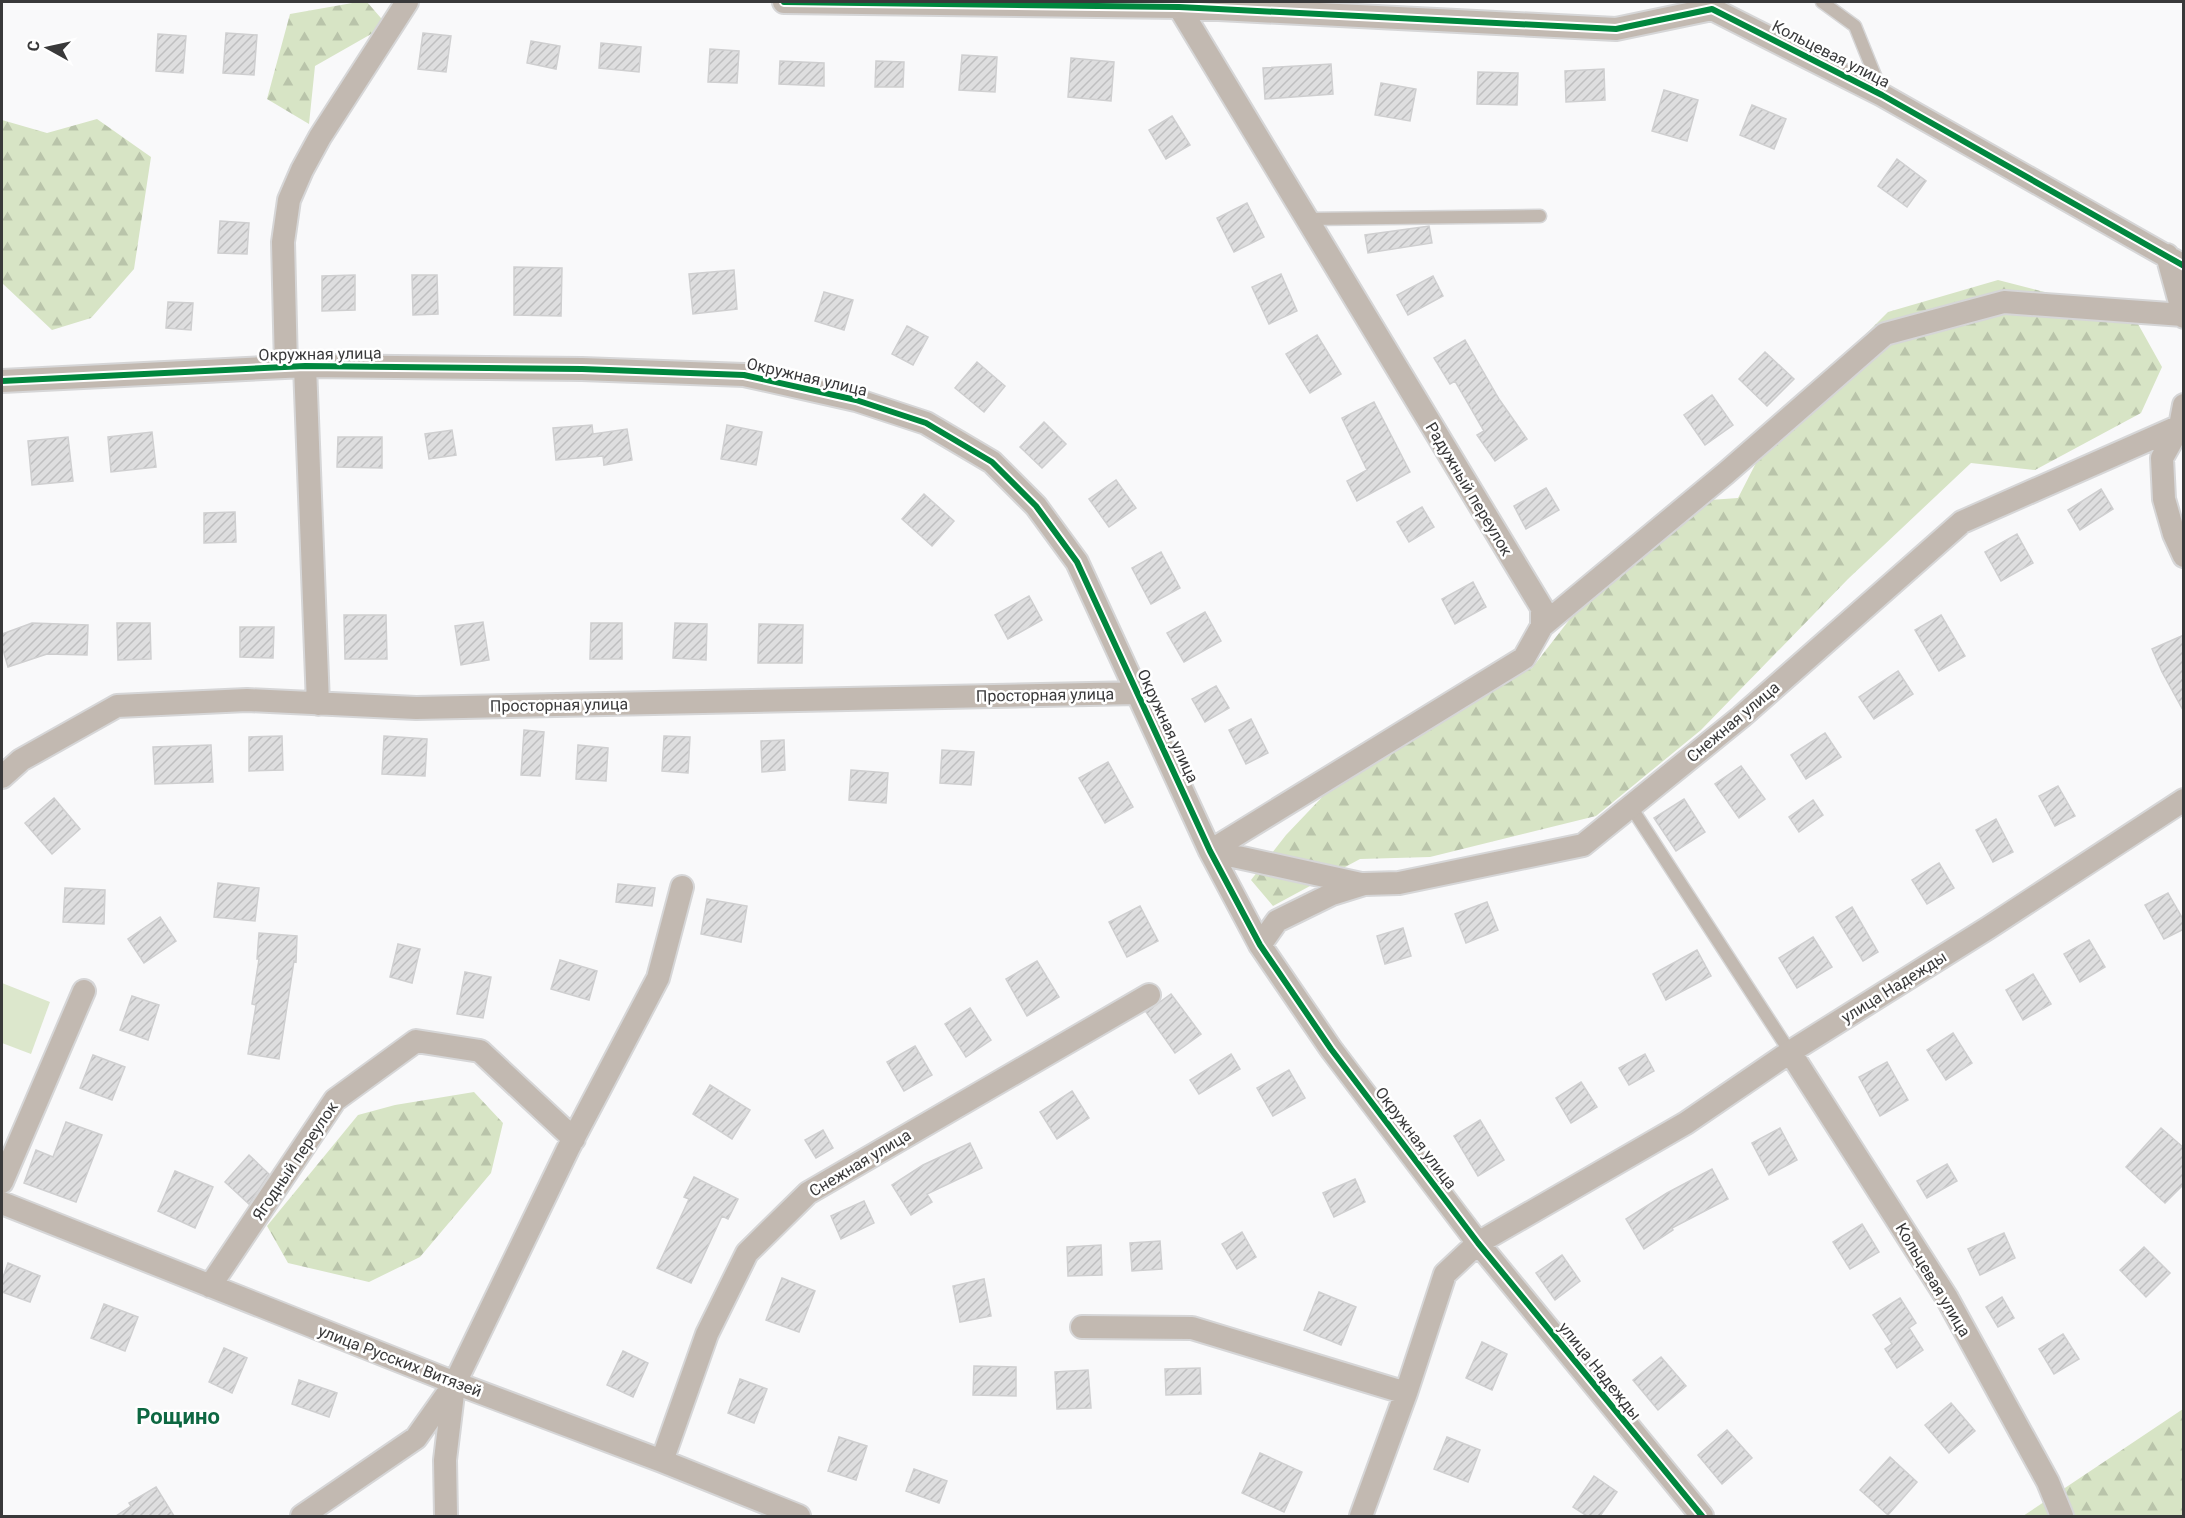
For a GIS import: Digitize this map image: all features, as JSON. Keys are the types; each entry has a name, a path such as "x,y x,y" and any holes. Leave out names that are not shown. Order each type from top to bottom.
{"street":[{"path":"318,704 296,366 283,242 289,200 302,170 407,2"},
{"name":"Кольцевая улица","path":"784,2 1179,7 1617,29 1712,5 1882,95 2175,260 2183,316"},
{"name":"Радужный переулок","path":"1179,7 1542,608 1542,626"},
{"path":"1210,851 1524,658 1542,626 1726,473 1885,334 2004,302 2183,316"},
{"name":"Окружная улица","path":"2,381 296,366 582,369 744,375 856,400 926,423 992,462 1035,506 1077,562 1210,851 1260,945 1331,1049 1478,1243"},
{"path":"2182,416 2162,458 2164,499 2174,534 2184,556"},
{"name":"Снежная улица","path":"1260,945 1277,921 1332,894 1364,884 1400,884 1583,845 1742,717 1962,522 2182,416"},
{"name":"Просторная улица","path":"2,777 21,760 117,706 247,700 416,708 1138,693"},
{"name":"улица Надежды","path":"1361,1516 1406,1393 1445,1274 1478,1243 1686,1123 1790,1052 1988,928 2184,800"},
{"path":"1210,851 1364,884"},
{"path":"302,1516 416,1438 455,1383 573,1139 658,978 682,887"},
{"path":"2,1182 84,991"},
{"name":"Снежная улица","path":"662,1461 707,1334 747,1254 808,1193 1149,995"},
{"name":"Ягодный переулок","path":"210,1286 335,1100 416,1041 480,1051 573,1139"},
{"name":"Кольцевая улица","path":"1790,1052 1947,1298 2048,1482 2062,1516"},
{"name":"улица Русских Витязей","path":"2,1203 455,1383 662,1461 799,1516"},
{"name":"улица Надежды","path":"1478,1243 1702,1516"},
{"path":"1082,1327 1192,1328 1406,1393"},
{"path":"446,1516 445,1460 455,1383"}],"lane":[{"path":"1822,2 1855,26 1882,95"},
{"path":"1307,219 1540,216"},
{"path":"1630,807 1790,1052"}],"green space":[{"path":"367,2 387,25 315,66 309,124 267,99 290,14"},
{"path":"97,119 151,157 134,269 91,318 52,330 2,283 2,120 47,133"},
{"path":"1998,280 2133,315 2162,367 2141,413 2035,470 1971,463 1848,579 1701,730 1596,816 1430,857 1360,859 1273,906 1251,880 1286,835 1326,793 1411,720 1532,668 1597,584 1681,502 1738,498 1776,424 1888,312"},
{"path":"2,983 50,1002 31,1054 2,1043"},
{"path":"474,1092 503,1123 491,1173 420,1257 369,1282 288,1263 267,1226 358,1115 395,1105"},
{"path":"2183,1409 2183,1516 2023,1516"}],"building":[{"path":"226,33 257,35 254,75 223,73"},
{"path":"423,33 451,36 446,72 418,69"},
{"path":"158,34 186,36 183,73 156,71"},
{"path":"531,41 560,46 556,69 527,63"},
{"path":"601,43 641,47 639,72 599,68"},
{"path":"710,49 739,51 737,83 708,82"},
{"path":"962,55 997,57 995,92 959,90"},
{"path":"1071,58 1114,62 1111,101 1068,97"},
{"path":"780,61 824,63 824,86 779,84"},
{"path":"876,61 904,62 903,87 875,87"},
{"path":"1331,64 1333,94 1265,99 1263,68"},
{"path":"1604,69 1605,100 1566,102 1565,71"},
{"path":"1478,72 1518,73 1517,105 1477,104"},
{"path":"1381,83 1416,89 1410,121 1375,115"},
{"path":"1664,90 1698,100 1687,141 1652,131"},
{"path":"1752,105 1786,119 1774,149 1740,135"},
{"path":"1172,116 1190,145 1166,159 1149,130"},
{"path":"1897,159 1926,181 1907,207 1878,186"},
{"path":"1247,203 1264,237 1234,252 1217,218"},
{"path":"220,221 249,223 247,254 218,253"},
{"path":"1429,226 1432,243 1368,253 1365,235"},
{"path":"514,267 562,268 561,316 514,315"},
{"path":"734,270 737,309 693,314 689,274"},
{"path":"1281,274 1297,311 1269,324 1252,287"},
{"path":"355,275 355,310 322,311 322,276"},
{"path":"412,275 437,275 438,314 413,315"},
{"path":"1433,276 1443,296 1408,315 1397,295"},
{"path":"824,292 853,300 844,330 815,321"},
{"path":"168,302 193,303 191,330 166,328"},
{"path":"907,326 928,337 913,365 892,354"},
{"path":"1317,335 1341,374 1310,393 1286,354"},
{"path":"1465,340 1499,399 1527,439 1495,461 1477,435 1484,431 1455,381 1450,384 1434,358"},
{"path":"1765,352 1794,379 1767,406 1739,379"},
{"path":"977,362 1005,386 984,412 955,388"},
{"path":"1712,395 1733,425 1705,445 1684,415"},
{"path":"1374,402 1410,472 1357,501 1347,481 1367,470 1342,418"},
{"path":"1044,422 1066,444 1042,468 1020,447"},
{"path":"592,425 593,434 627,429 632,460 604,465 603,456 556,460 553,428"},
{"path":"727,425 762,432 756,465 721,459"},
{"path":"452,430 456,455 429,459 425,434"},
{"path":"152,432 156,467 111,472 108,437"},
{"path":"68,437 73,481 32,485 28,441"},
{"path":"338,437 382,437 382,468 337,467"},
{"path":"1116,480 1136,508 1109,527 1089,499"},
{"path":"1546,488 1559,510 1526,529 1514,506"},
{"path":"2101,489 2113,509 2080,530 2068,510"},
{"path":"924,494 954,521 932,546 902,519"},
{"path":"1422,507 1434,527 1409,542 1397,522"},
{"path":"235,512 236,542 204,543 204,513"},
{"path":"2017,534 2033,563 2001,581 1985,552"},
{"path":"1161,552 1180,588 1151,604 1132,568"},
{"path":"1473,582 1486,607 1455,624 1442,599"},
{"path":"1029,596 1042,620 1008,639 995,615"},
{"path":"1205,612 1221,641 1184,662 1167,633"},
{"path":"344,615 386,615 387,659 345,659"},
{"path":"1941,615 1965,656 1939,671 1915,630"},
{"path":"483,622 489,660 461,665 455,626"},
{"path":"32,623 88,625 87,655 47,654 8,667 2,647 2,634"},
{"path":"117,623 150,623 151,659 118,660"},
{"path":"591,623 622,623 622,659 590,659"},
{"path":"675,623 707,624 706,660 673,658"},
{"path":"759,624 803,625 802,663 758,663"},
{"path":"240,627 274,627 273,658 240,657"},
{"path":"2184,635 2184,712 2152,649"},
{"path":"1898,671 1913,694 1874,719 1859,697"},
{"path":"1216,686 1229,708 1205,722 1192,699"},
{"path":"1251,719 1268,753 1246,764 1229,730"},
{"path":"524,730 544,732 540,776 521,775"},
{"path":"1825,733 1841,757 1806,779 1791,755"},
{"path":"282,736 283,770 249,771 249,737"},
{"path":"384,736 427,739 425,776 382,774"},
{"path":"664,736 690,737 688,773 662,771"},
{"path":"784,740 785,770 762,772 761,741"},
{"path":"211,745 213,782 155,784 153,747"},
{"path":"578,745 608,748 606,781 576,779"},
{"path":"942,750 974,752 971,785 940,783"},
{"path":"1108,762 1133,807 1105,823 1079,778"},
{"path":"1741,766 1765,799 1739,818 1715,784"},
{"path":"851,770 888,773 886,803 849,800"},
{"path":"2058,786 2075,816 2055,826 2039,796"},
{"path":"54,798 80,829 52,854 25,823"},
{"path":"1684,799 1705,832 1676,851 1654,818"},
{"path":"1813,800 1823,815 1799,832 1789,817"},
{"path":"1996,819 2013,852 1993,862 1976,830"},
{"path":"1939,863 1954,888 1927,904 1912,880"},
{"path":"218,883 259,888 255,921 214,917"},
{"path":"618,884 655,888 652,906 616,902"},
{"path":"65,888 105,890 104,924 63,922"},
{"path":"2168,893 2184,921 2184,929 2164,939 2145,905"},
{"path":"707,899 747,906 741,942 701,934"},
{"path":"1487,902 1498,930 1466,943 1455,914"},
{"path":"1140,906 1158,941 1127,957 1109,922"},
{"path":"1852,907 1878,952 1863,961 1836,917"},
{"path":"160,917 176,941 144,963 128,939"},
{"path":"1403,928 1411,956 1385,964 1377,936"},
{"path":"259,933 297,936 296,962 294,961 279,1059 248,1054 256,1005 252,1004 259,959 257,959"},
{"path":"1813,937 1832,967 1797,988 1779,958"},
{"path":"2089,940 2105,967 2080,982 2064,954"},
{"path":"398,944 420,949 412,983 390,977"},
{"path":"1697,950 1711,976 1666,1000 1653,974"},
{"path":"560,960 597,971 589,1000 551,989"},
{"path":"1037,961 1059,997 1027,1016 1006,979"},
{"path":"465,972 491,977 483,1018 457,1014"},
{"path":"2033,974 2051,1004 2023,1020 2006,990"},
{"path":"1171,994 1201,1034 1175,1053 1146,1012"},
{"path":"132,996 159,1005 148,1040 120,1030"},
{"path":"970,1008 991,1040 966,1057 945,1024"},
{"path":"1953,1033 1972,1063 1946,1080 1927,1050"},
{"path":"915,1046 932,1075 904,1091 887,1062"},
{"path":"1231,1054 1240,1069 1199,1094 1190,1080"},
{"path":"1645,1054 1654,1071 1629,1085 1619,1068"},
{"path":"93,1055 125,1067 112,1100 80,1088"},
{"path":"1887,1062 1908,1100 1880,1116 1859,1077"},
{"path":"1289,1070 1305,1098 1273,1116 1257,1088"},
{"path":"1581,1082 1597,1107 1571,1123 1556,1098"},
{"path":"710,1085 750,1110 732,1139 693,1114"},
{"path":"1072,1091 1089,1118 1057,1139 1040,1112"},
{"path":"1480,1120 1504,1160 1478,1176 1454,1136"},
{"path":"66,1122 102,1135 76,1202 24,1183 36,1150 53,1157"},
{"path":"1780,1128 1797,1160 1769,1175 1752,1143"},
{"path":"2161,1128 2184,1148 2184,1184 2165,1203 2126,1167"},
{"path":"823,1130 833,1148 816,1158 805,1140"},
{"path":"970,1143 982,1168 927,1194 932,1202 911,1215 892,1185 923,1165"},
{"path":"249,1155 269,1174 249,1204 225,1182"},
{"path":"1947,1164 1957,1181 1927,1198 1917,1181"},
{"path":"1712,1169 1728,1199 1672,1228 1673,1230 1644,1249 1626,1219 1667,1193"},
{"path":"175,1171 213,1187 195,1228 158,1211"},
{"path":"694,1177 738,1199 728,1219 722,1216 691,1283 657,1268 689,1199 684,1197"},
{"path":"1355,1179 1365,1202 1334,1217 1323,1193"},
{"path":"864,1201 874,1223 841,1239 831,1216"},
{"path":"1862,1224 1879,1252 1850,1269 1833,1242"},
{"path":"1242,1232 1256,1257 1237,1269 1222,1244"},
{"path":"2004,1233 2015,1258 1980,1275 1968,1249"},
{"path":"1160,1241 1162,1269 1132,1271 1130,1243"},
{"path":"1101,1245 1102,1275 1068,1276 1067,1247"},
{"path":"2144,1247 2170,1273 2146,1297 2120,1270"},
{"path":"1562,1255 1580,1281 1555,1300 1536,1273"},
{"path":"8,1263 40,1276 30,1302 2,1292 2,1280"},
{"path":"782,1278 815,1291 799,1332 766,1320"},
{"path":"984,1279 991,1316 960,1322 953,1286"},
{"path":"1319,1292 1356,1307 1341,1345 1304,1330"},
{"path":"2002,1297 2014,1318 1998,1327 1986,1307"},
{"path":"1900,1298 1916,1323 1909,1328 1923,1350 1897,1368 1885,1349 1892,1344 1873,1315"},
{"path":"104,1304 138,1317 125,1351 91,1338"},
{"path":"2063,1334 2079,1359 2054,1374 2039,1349"},
{"path":"1482,1342 1507,1354 1492,1390 1466,1378"},
{"path":"224,1348 247,1358 232,1393 209,1382"},
{"path":"623,1351 648,1363 633,1397 607,1385"},
{"path":"1661,1357 1686,1386 1658,1410 1633,1380"},
{"path":"974,1366 1016,1367 1016,1396 973,1395"},
{"path":"1200,1368 1201,1394 1166,1395 1165,1369"},
{"path":"1088,1370 1091,1408 1057,1409 1055,1372"},
{"path":"740,1379 767,1389 754,1423 728,1413"},
{"path":"299,1380 337,1393 329,1417 292,1404"},
{"path":"1951,1403 1975,1431 1949,1453 1925,1425"},
{"path":"1727,1430 1752,1458 1722,1484 1698,1455"},
{"path":"839,1437 867,1446 856,1480 828,1471"},
{"path":"1447,1437 1480,1450 1468,1482 1434,1469"},
{"path":"1260,1453 1302,1472 1284,1512 1242,1493"},
{"path":"1890,1457 1917,1482 1888,1515 1860,1490"},
{"path":"914,1469 947,1481 939,1503 906,1491"},
{"path":"1594,1476 1617,1492 1600,1516 1587,1516 1573,1507"},
{"path":"156,1487 174,1516 116,1516 131,1506 129,1503"}],"cycle path":[{"path":"784,2 1179,7 1616,29 1712,9 1882,95 2184,266"},
{"path":"2,381 305,366 582,369 744,375 856,400 926,423 992,462 1036,506 1077,562 1210,851 1260,945 1331,1049 1478,1243 1702,1516"}],"district":[{"name":"Рощино","path":"178,1416"}]}
